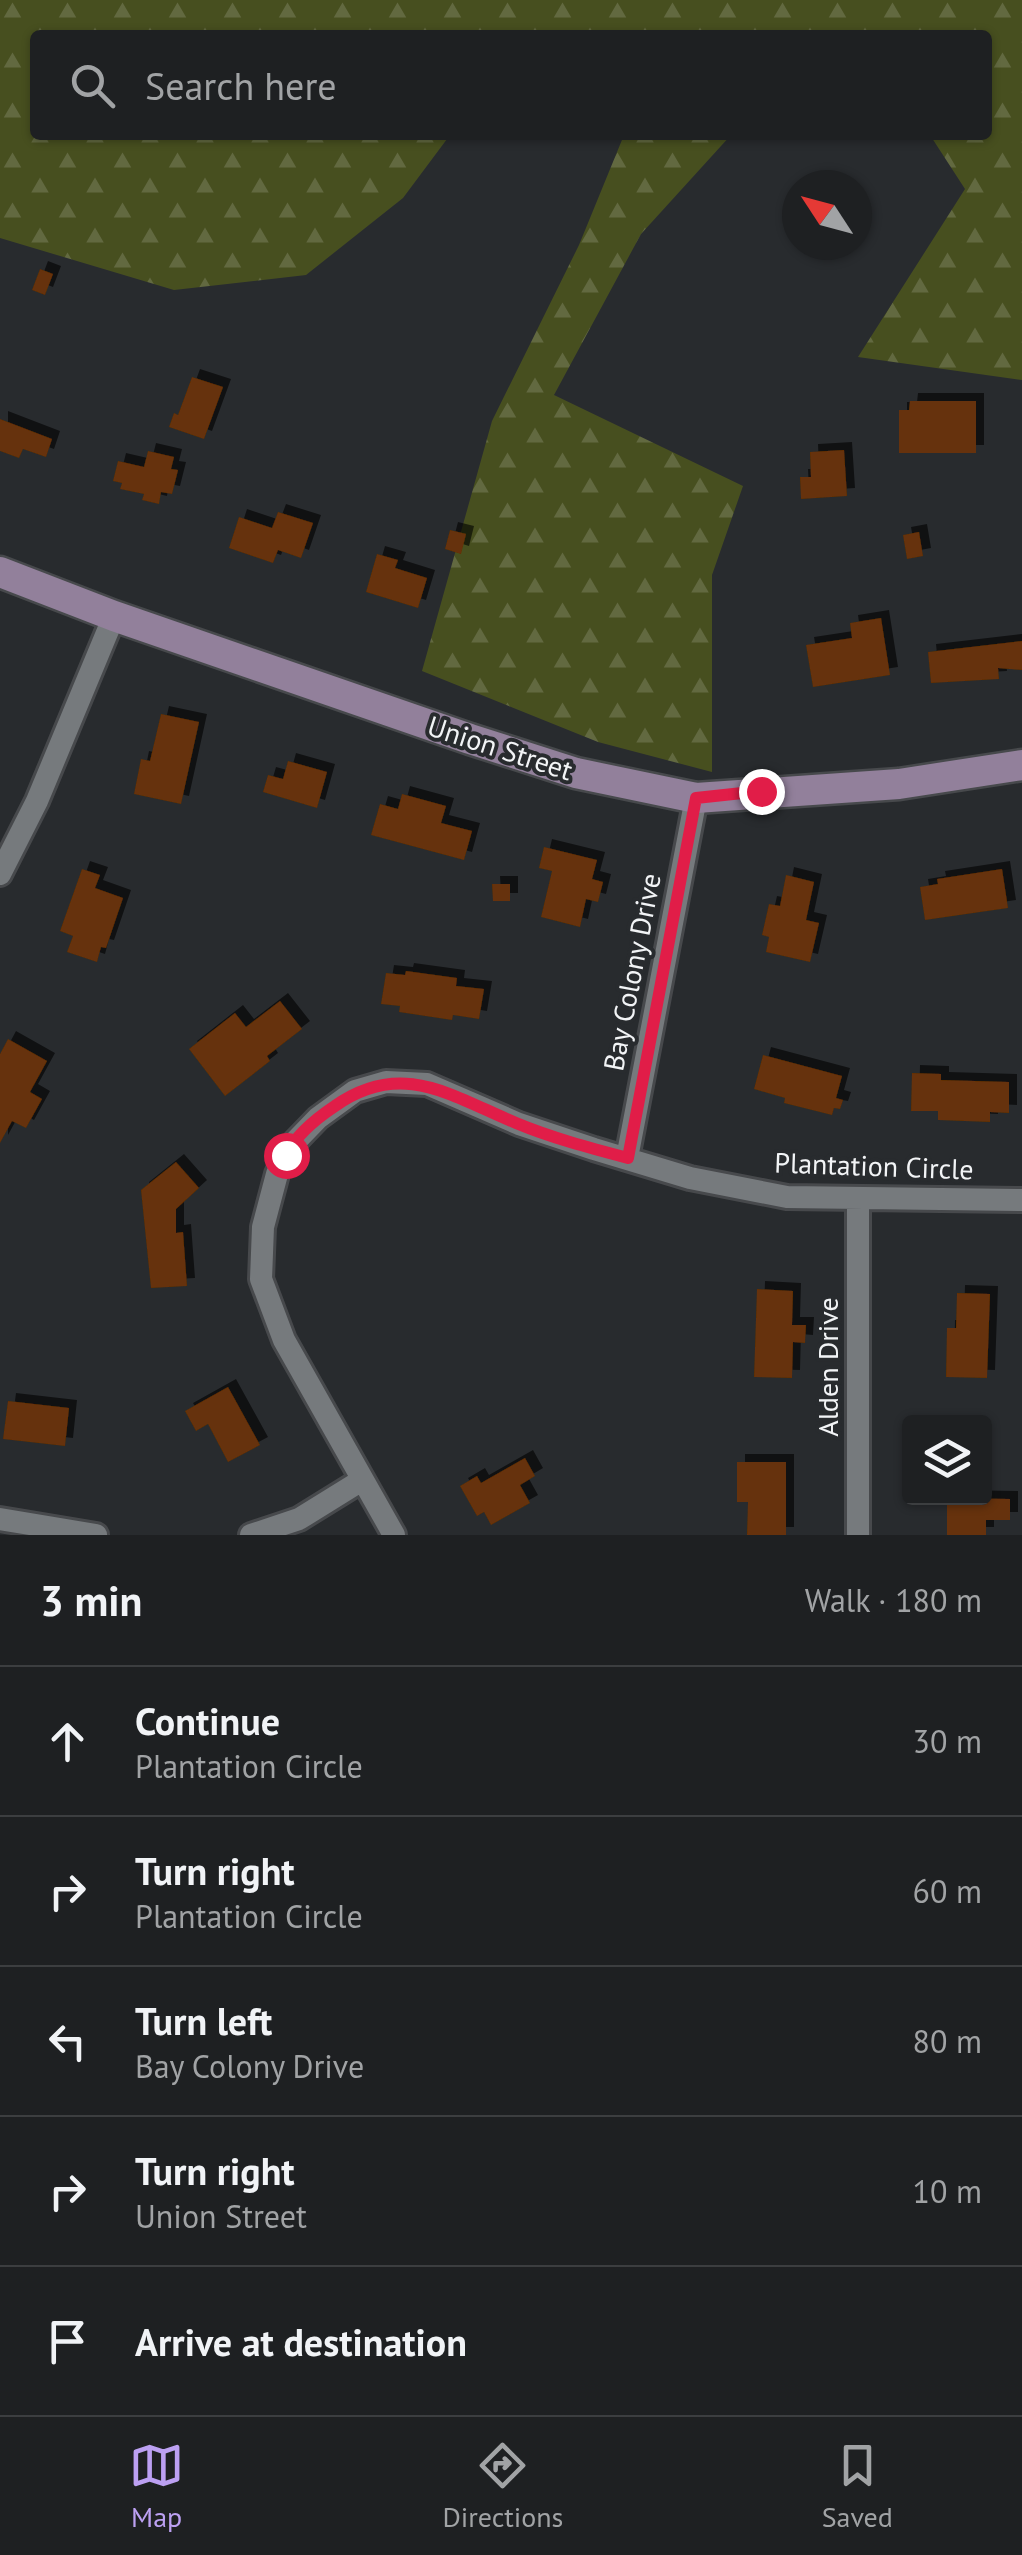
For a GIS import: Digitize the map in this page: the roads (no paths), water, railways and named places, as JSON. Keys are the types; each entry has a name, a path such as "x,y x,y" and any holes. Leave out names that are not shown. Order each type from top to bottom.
{"main road":[{"name":"Union Street","path":"0,572 114,616 576,773 696,798 900,784 1022,765"}],"street":[{"path":"0,874 38,802 114,616"},
{"name":"Bay Colony Drive","path":"628,1158 696,798"},
{"name":"Plantation Circle","path":"394,1535 284,1340 261,1279 263,1226 277,1174 290,1147 318,1118 356,1091 386,1082 427,1084 519,1124 732,1188 787,1197 1022,1200"},
{"name":"Alden Drive","path":"858,1199 858,1535"},
{"path":"252,1535 299,1518 362,1480"},
{"path":"0,1519 96,1535"}]}
